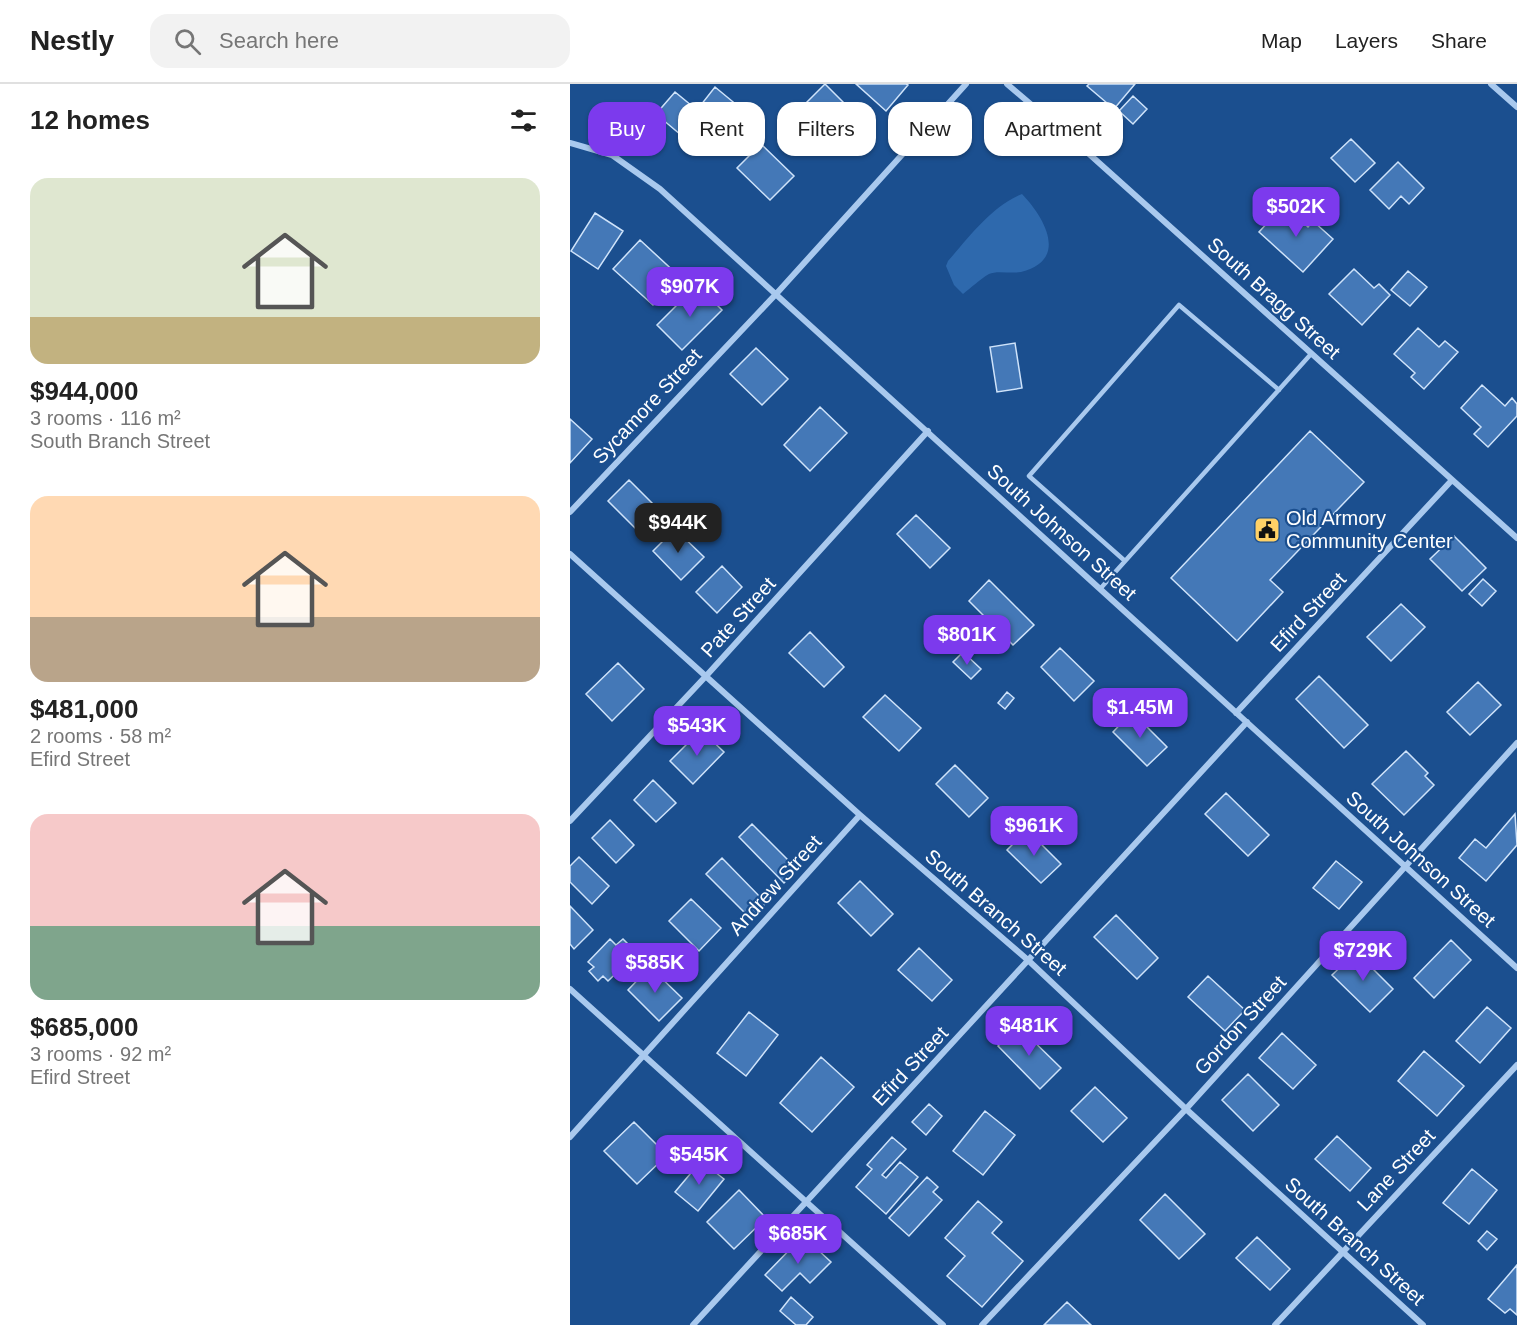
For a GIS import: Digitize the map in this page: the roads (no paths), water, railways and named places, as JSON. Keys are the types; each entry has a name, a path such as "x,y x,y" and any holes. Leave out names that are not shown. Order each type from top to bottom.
{"street":[{"name":"Sycamore Street","path":"570,512 777,293 966,84"},
{"name":"South Bragg Street","path":"1007,84 1517,538"},
{"path":"1491,84 1517,107"},
{"name":"South Johnson Street","path":"570,143 612,155 660,189 1517,968"},
{"name":"Pate Street","path":"570,821 707,675 928,431"},
{"name":"Efird Street","path":"1236,713 1452,480"},
{"name":"South Branch Street","path":"570,554 860,815 1029,961 1186,1109 1424,1325"},
{"name":"Efird Street","path":"693,1325 1247,722"},
{"name":"Gordon Street","path":"982,1325 1186,1109 1407,868 1517,743"},
{"name":"Andrew Street","path":"570,1137 860,815"},
{"path":"570,989 943,1325"},
{"name":"Lane Street","path":"1275,1325 1517,1065"}],"lane":[{"path":"1125,561 1029,476 1179,305 1279,390"},
{"path":"1100,589 1311,354"}],"place":[{"name":"Old Armory Community Center","path":"1267,530"}]}
